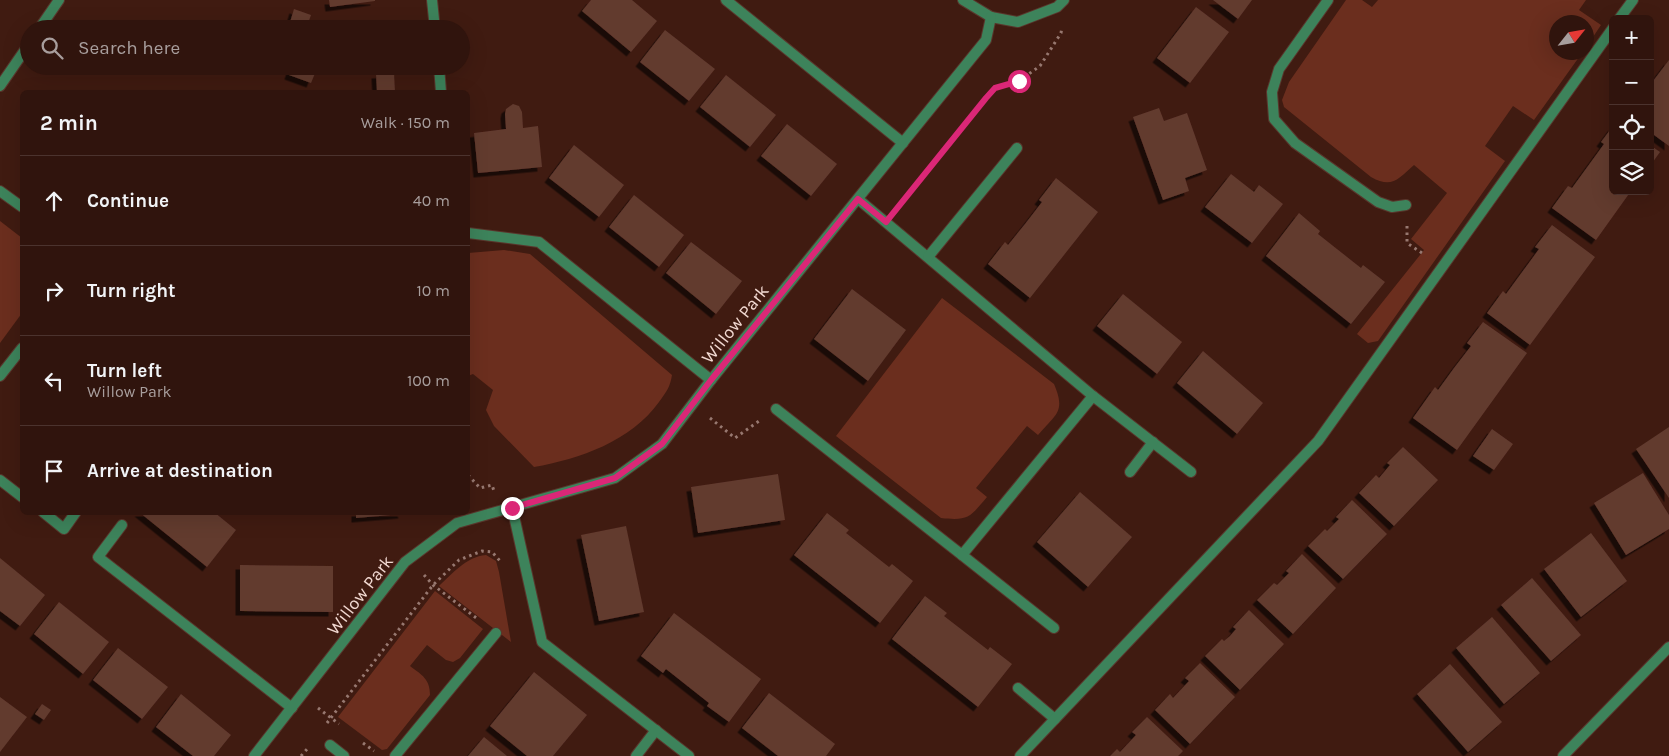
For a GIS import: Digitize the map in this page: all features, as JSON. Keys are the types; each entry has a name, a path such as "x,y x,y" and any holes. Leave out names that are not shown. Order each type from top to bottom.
{"street":[{"path":"45,20 59,0"},
{"path":"432,0 434,20"},
{"path":"726,0 903,143"},
{"path":"963,0 991,16 1018,22 1057,7 1064,0"},
{"path":"1328,0 1279,69 1272,92 1274,119 1295,143 1378,202 1392,207 1406,205"},
{"path":"1622,15 1633,0"},
{"name":"Willow Park","path":"254,756 409,560 457,523 615,478 662,444 711,380 986,40 991,16"},
{"path":"1020,756 1318,441 1609,34"},
{"path":"0,86 20,57"},
{"path":"440,75 441,90"},
{"path":"928,257 1017,148"},
{"path":"0,191 20,206"},
{"path":"858,199 1093,396 1191,472"},
{"path":"470,233 539,242 711,380"},
{"path":"0,376 20,351"},
{"path":"962,555 1093,396"},
{"path":"776,409 1054,628"},
{"path":"1130,472 1153,442"},
{"path":"0,480 20,495"},
{"path":"512,508 542,642 689,756"},
{"path":"47,515 64,529 74,515"},
{"path":"122,525 98,557 292,708"},
{"path":"395,756 496,633"},
{"path":"1563,756 1669,647"},
{"path":"1018,688 1054,720"},
{"path":"636,756 656,730"},
{"path":"330,745 344,756"}],"path":[{"path":"886,222 995,88 1019,81 1040,66 1061,33 1063,25"},
{"path":"1406,205 1407,243 1442,267"},
{"path":"693,403 735,438 776,409"},
{"path":"325,725 433,585 459,560 482,551 492,552 504,565"},
{"path":"409,560 433,585 496,633"},
{"path":"301,756 313,741"}],"shaded area":[{"path":"1346,0 1362,0 1372,7 1378,0 1586,0 1579,10 1586,15 1549,15 1549,60 1577,60 1534,120 1513,106 1485,146 1505,161 1378,341 1368,343 1357,334 1424,250 1411,239 1447,193 1414,165 1394,181 1378,181 1371,177 1284,107 1282,100 1289,82"},
{"path":"1594,20 1601,25 1594,36"},
{"path":"0,221 20,236 20,316 0,343"},
{"path":"504,250 530,254 672,375 668,389 659,402 647,416 619,438 569,459 534,467 494,426 486,410 493,390 473,374 470,375 470,253"},
{"path":"942,298 1054,384 1059,401 1059,407 1054,417 1038,435 1027,426 976,488 987,497 972,513 958,519 941,518 836,436"},
{"path":"486,555 496,561 511,642 439,586 466,562"},
{"path":"435,591 483,629 460,658 453,662 446,660 427,645 410,666 427,681 430,695 387,749 382,750 338,717"}],"building":[{"path":"329,0 375,0 375,1 330,7"},
{"path":"591,0 632,0 657,21 631,52 582,11"},
{"path":"1213,0 1252,0 1238,19"},
{"path":"1196,7 1229,32 1190,83 1157,58"},
{"path":"294,9 311,15 309,20 291,20"},
{"path":"665,30 715,69 689,101 640,62"},
{"path":"1669,60 1669,146 1654,135 1654,80"},
{"path":"289,75 314,75 311,83"},
{"path":"376,75 394,75 395,90 377,90"},
{"path":"726,75 776,115 750,147 700,107"},
{"path":"513,104 519,106 522,112 523,128 538,126 542,167 478,173 474,133 506,129 506,109"},
{"path":"1159,108 1164,121 1187,113 1207,170 1185,178 1189,191 1163,200 1133,117"},
{"path":"787,124 837,164 811,196 761,156"},
{"path":"1609,131 1609,195 1628,195 1596,240 1552,208 1568,186 1572,188 1604,144 1601,142"},
{"path":"574,145 624,185 599,217 549,178"},
{"path":"1654,148 1660,152 1654,160"},
{"path":"1231,174 1254,192 1259,185 1283,204 1252,243 1205,207"},
{"path":"1056,178 1098,212 1030,298 988,264 1005,242 1008,245 1025,224 1042,202 1039,200"},
{"path":"634,195 684,235 659,267 609,227"},
{"path":"1299,213 1320,231 1318,234 1361,268 1363,265 1385,282 1351,324 1266,256"},
{"path":"1552,225 1595,257 1530,345 1487,313 1503,291 1506,294 1539,249 1535,247"},
{"path":"691,242 742,281 716,314 666,273"},
{"path":"852,289 906,330 868,381 814,339"},
{"path":"1123,294 1182,342 1157,374 1097,326"},
{"path":"1483,322 1527,353 1457,450 1413,418 1435,387 1438,390 1471,346 1467,343"},
{"path":"1203,351 1263,403 1237,434 1177,383"},
{"path":"1669,427 1669,498 1636,449"},
{"path":"1492,429 1513,444 1494,470 1473,456"},
{"path":"1403,447 1438,480 1394,526 1359,493 1376,475 1379,478 1390,465 1387,463"},
{"path":"1643,473 1669,515 1669,529 1626,555 1594,503"},
{"path":"778,474 785,520 698,533 691,487"},
{"path":"1080,492 1132,537 1088,587 1037,542"},
{"path":"1352,500 1387,534 1343,579 1308,546 1325,529 1327,531 1339,519 1336,517"},
{"path":"827,513 849,530 846,533 889,567 892,564 913,581 880,623 794,555"},
{"path":"143,515 218,515 236,530 207,567"},
{"path":"356,515 391,515 356,518"},
{"path":"626,526 644,612 599,621 581,535"},
{"path":"1591,533 1627,581 1581,617 1544,569"},
{"path":"1302,554 1336,588 1293,634 1257,600 1274,583 1277,585 1289,573 1286,571"},
{"path":"0,558 45,595 20,626 0,611"},
{"path":"240,565 333,566 333,612 240,611"},
{"path":"1532,578 1581,635 1551,661 1501,605"},
{"path":"925,596 947,613 944,616 988,650 990,647 1012,664 978,707 892,639"},
{"path":"59,602 109,642 83,674 34,634"},
{"path":"1249,610 1284,644 1240,690 1205,656 1222,639 1224,641 1230,636 1236,629 1233,627"},
{"path":"674,613 761,679 729,722 707,706 709,703 666,669 663,673 641,656"},
{"path":"1492,617 1540,673 1504,704 1456,648"},
{"path":"118,648 168,687 142,719 93,680"},
{"path":"1200,663 1235,697 1190,744 1155,710 1170,694 1173,698 1189,681 1185,678"},
{"path":"1450,664 1502,722 1468,752 1417,694"},
{"path":"534,672 587,715 553,756 527,756 490,726"},
{"path":"769,693 835,744 826,756 778,756 742,728"},
{"path":"181,694 231,735 214,756 193,756 156,727"},
{"path":"0,697 27,717 0,752"},
{"path":"42,704 51,710 44,720 35,714"},
{"path":"1147,717 1183,751 1178,756 1110,756 1117,749 1120,752 1136,735 1132,732"},
{"path":"484,737 507,756 468,756"}],"route":[{"path":"512,508 615,478 662,444 711,380 858,199 886,222 995,88 1019,81"}]}
